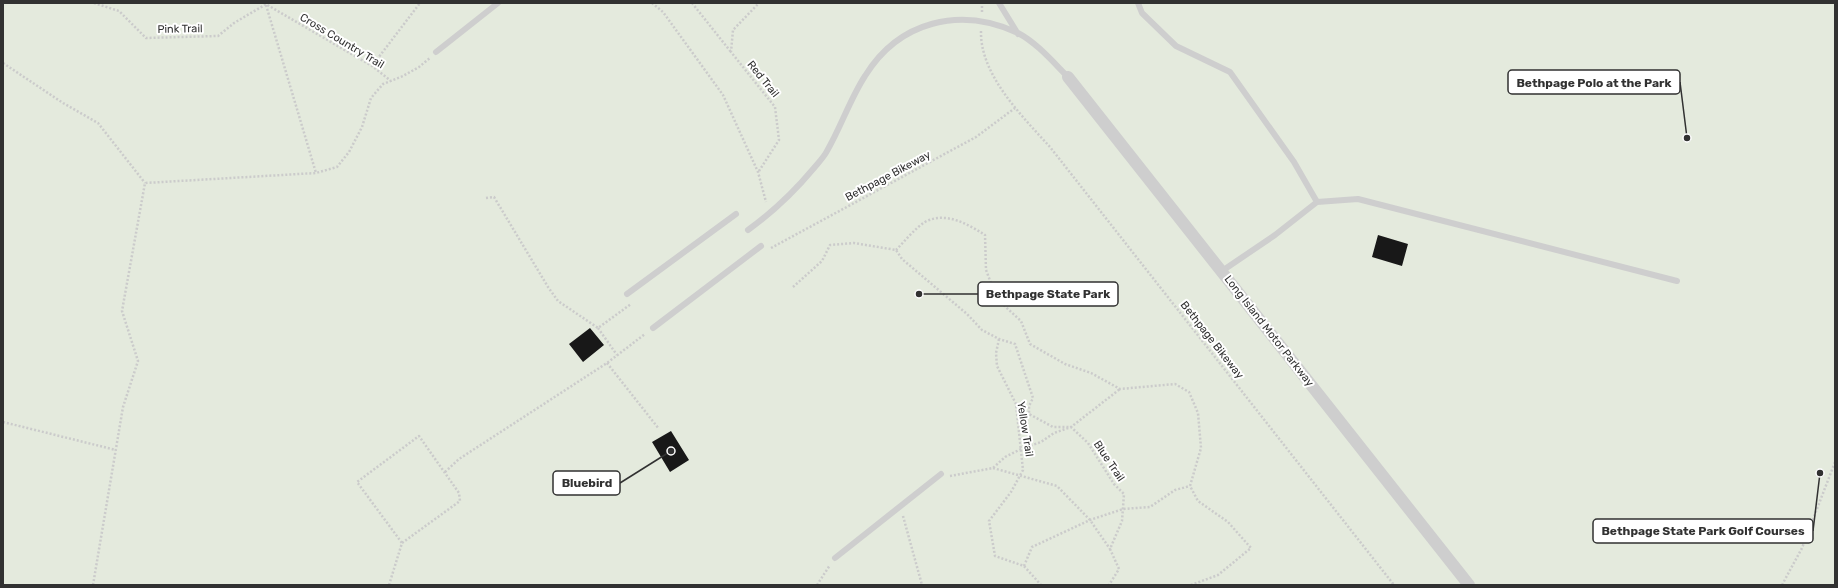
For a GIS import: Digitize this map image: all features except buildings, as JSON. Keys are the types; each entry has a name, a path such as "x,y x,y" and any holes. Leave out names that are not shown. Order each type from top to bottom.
{"street":[{"name":"Long Island Motor Parkway","path":"1068,77 1469,585"}],"lane":[{"path":"436,52 498,3"},
{"path":"999,3 1018,34"},
{"path":"1134,3 1176,46 1230,72 1294,162 1317,202"},
{"path":"1138,3 1142,12"},
{"path":"748,230 784,202 827,152 865,75 886,49 916,29 947,20 982,21 1018,34 1034,44 1068,77"},
{"path":"1222,271 1276,235 1317,202 1358,199 1677,281"},
{"path":"627,294 736,214"},
{"path":"654,328 763,248"},
{"path":"835,558 941,474"}],"path":[{"name":"Pink Trail","path":"94,3 118,11 146,38 218,36 234,23 266,4"},
{"path":"372,66 420,3"},
{"path":"652,3 663,12 723,95 758,172 769,214"},
{"path":"692,3 731,52"},
{"path":"731,52 733,30 759,3"},
{"name":"Bethpage Bikeway","path":"982,3 981,40 990,71 1015,108 1050,147 1394,585"},
{"name":"Cross Country Trail","path":"266,4 372,66 391,81"},
{"path":"266,4 316,173"},
{"path":"145,183 316,173 337,167 350,151 359,133 371,98 383,84 419,67 436,52"},
{"name":"Red Trail","path":"731,52 775,107 779,140 758,172"},
{"path":"3,64 98,124 145,183 122,311 138,361 123,407 93,585"},
{"name":"Bethpage Bikeway","path":"763,248 976,137 1015,108"},
{"path":"486,198 494,197 558,301 598,328 617,355"},
{"path":"896,250 924,222 940,216 968,224 985,235 986,270 997,299 1021,321 1030,344 1065,364 1091,373 1120,389"},
{"path":"793,287 822,261 830,245 854,243 896,250 902,259 967,314 982,330 999,339 1015,344 1033,398 1029,406 1029,414 1052,427 1071,427"},
{"path":"598,328 634,302"},
{"path":"445,472 459,459 606,363 654,328"},
{"name":"Yellow Trail","path":"999,339 996,353 997,366 1016,404 1023,470 989,522 995,556 1024,566 1041,585"},
{"path":"606,363 659,429"},
{"path":"993,468 1005,457 1021,449 1041,442 1054,433 1071,427 1120,389 1175,384 1189,392 1198,413 1201,448 1190,486 1198,500 1228,522 1251,548 1218,575 1191,585"},
{"path":"3,422 116,450"},
{"name":"Blue Trail","path":"1071,427 1088,443 1102,467 1124,494 1122,521 1110,549"},
{"path":"389,585 402,543 460,501 460,493 419,436 357,482 402,543"},
{"path":"1782,585 1802,548 1835,462"},
{"path":"948,476 993,468 1019,477 1057,486 1090,520 1110,549 1119,569 1109,585"},
{"path":"1024,566 1032,547 1090,520 1123,509 1150,507 1176,490 1190,486"},
{"path":"900,507 922,585"},
{"path":"817,585 835,558"}],"shaded area":[{"path":"3,3 1835,3 1835,585 3,585"}],"place":[{"name":"Bethpage Polo at the Park","path":"1687,138"},
{"name":"Bethpage State Park","path":"919,294"},
{"name":"Bluebird","path":"671,451"},
{"name":"Bethpage State Park Golf Courses","path":"1820,473"}]}
